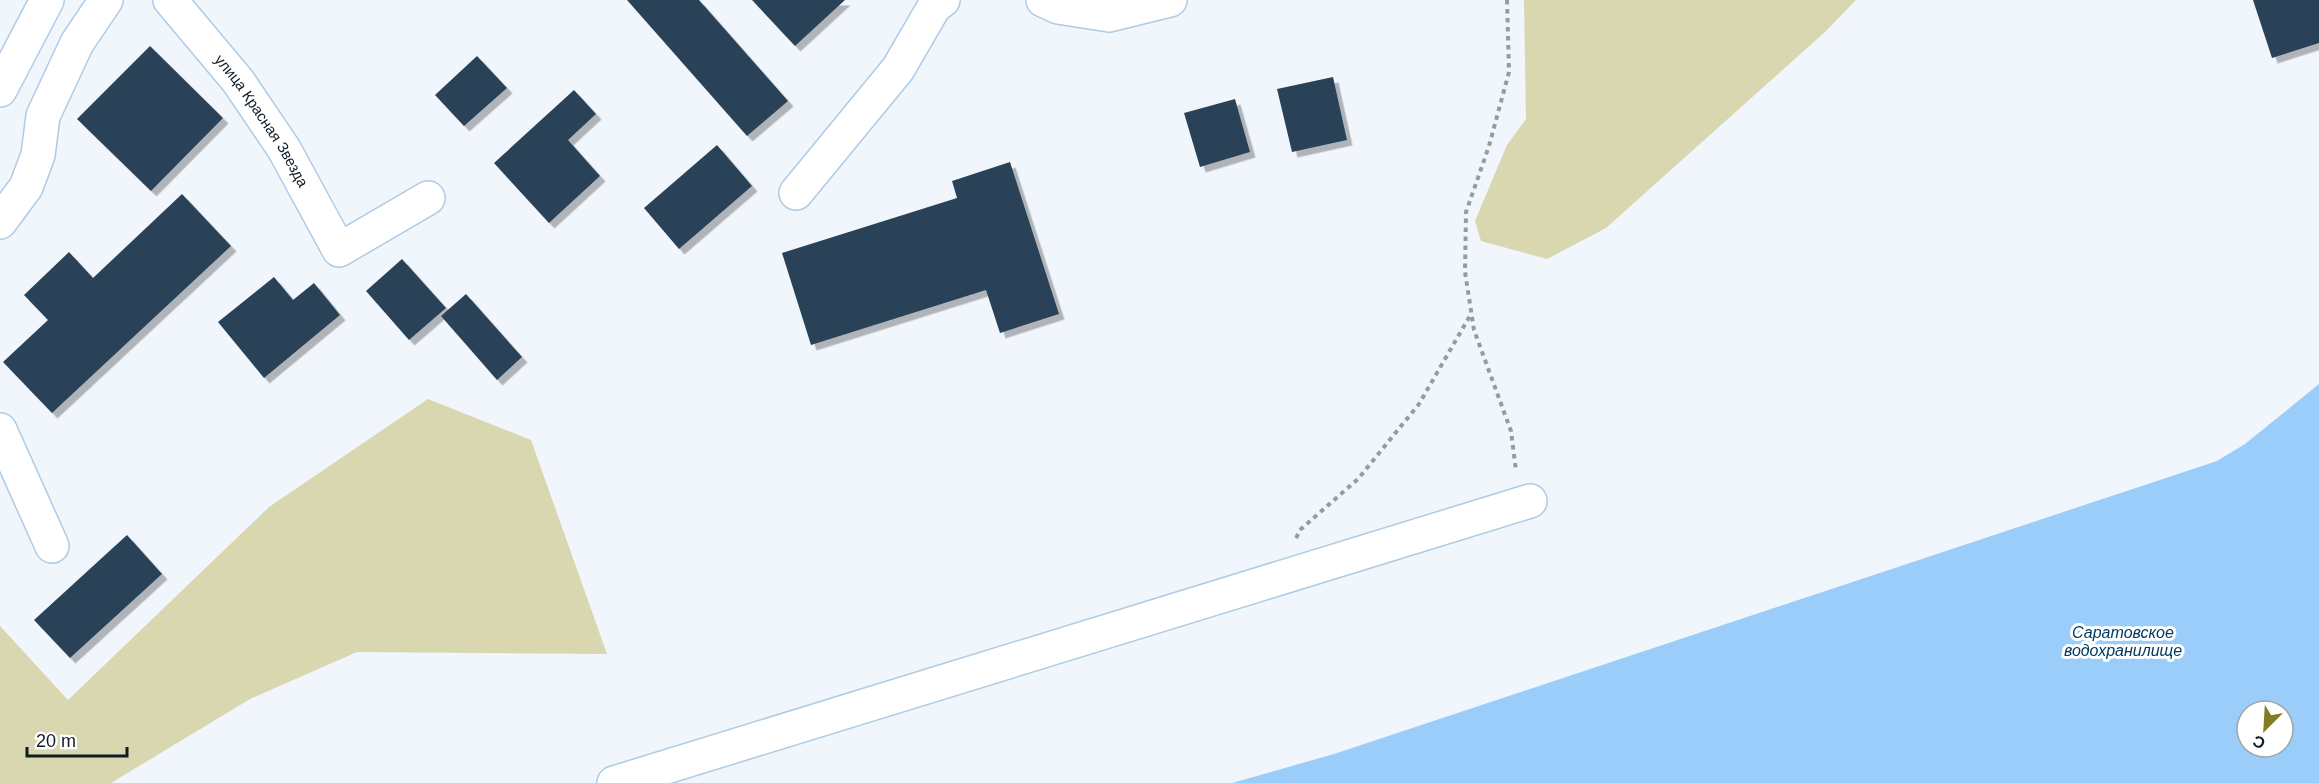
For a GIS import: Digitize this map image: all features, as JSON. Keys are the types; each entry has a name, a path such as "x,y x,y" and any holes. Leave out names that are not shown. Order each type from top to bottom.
{"lane":[{"path":"0,90 47,0"},
{"path":"0,222 26,187 38,155 43,116 76,43 106,0"},
{"name":"улица Красная Звезда","path":"170,0 238,81 284,149 339,250 428,198"},
{"path":"796,193 898,69 934,7 943,0"},
{"path":"1043,0 1058,7 1109,15 1170,0"},
{"path":"0,430 52,546"},
{"path":"614,783 1525,503"}],"path":[{"path":"1506,0 1509,72 1489,146 1466,212 1465,272 1474,330 1511,431 1525,503"},
{"path":"1272,581 1301,529 1358,479 1419,404 1471,313"}],"shaded area":[{"path":"1524,0 1856,0 1825,32 1606,228 1547,259 1481,241 1475,221 1507,145 1526,119"},
{"path":"428,399 531,440 607,654 357,652 250,699 111,783 0,783 0,626 68,700 269,507"}],"water":[{"name":"Саратовское водохранилище","path":"2319,384 2319,783 1232,783 1334,754 2217,461 2245,444"}],"building":[{"path":"627,0 699,0 788,101 747,136"},
{"path":"752,0 845,0 795,46"},
{"path":"2253,0 2319,0 2319,43 2272,58"},
{"path":"150,46 223,118 151,191 77,119"},
{"path":"477,56 507,88 464,126 435,95"},
{"path":"1333,77 1347,140 1292,152 1277,89"},
{"path":"574,90 596,114 568,140 600,176 549,223 494,163"},
{"path":"1235,99 1250,152 1200,167 1184,113"},
{"path":"717,145 752,186 679,249 644,208"},
{"path":"1010,162 1059,314 1000,333 986,290 811,345 782,253 957,198 952,181"},
{"path":"182,194 231,246 52,413 3,362 48,320 24,295 69,252 93,278"},
{"path":"402,259 446,308 409,340 366,291"},
{"path":"274,277 293,300 314,283 340,315 264,378 218,322"},
{"path":"466,294 522,357 497,380 441,316"},
{"path":"127,535 162,574 70,658 34,620"}]}
